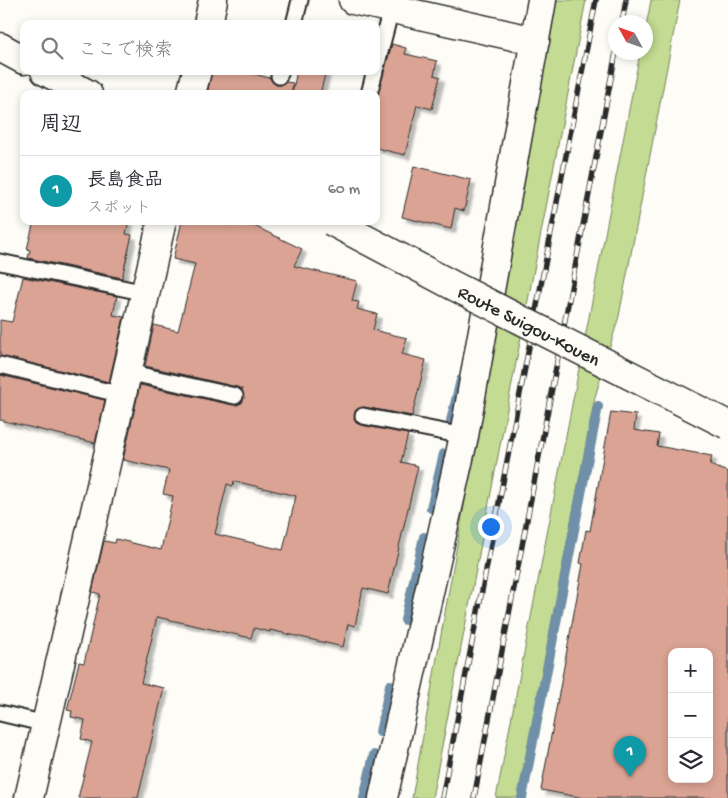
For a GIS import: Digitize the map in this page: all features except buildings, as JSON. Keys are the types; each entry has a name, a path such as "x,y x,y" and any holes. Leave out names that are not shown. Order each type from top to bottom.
{"street":[{"path":"209,20 213,0"},
{"path":"353,0 535,41"},
{"path":"383,798 464,436 542,0"},
{"path":"0,47 20,58"},
{"path":"52,75 81,90"},
{"path":"192,90 196,75"},
{"path":"29,798 161,225"},
{"name":"Route Suigou-Kouen","path":"339,225 728,425"}],"lane":[{"path":"295,20 300,0"},
{"path":"380,51 391,9"},
{"path":"370,90 374,75"},
{"path":"0,262 146,293"},
{"path":"0,366 235,396"},
{"path":"363,416 464,436"},
{"path":"0,713 46,724"}],"green space":[{"path":"554,0 586,0 432,798 412,798"},
{"path":"651,0 680,0 619,316 595,397 518,798 496,798 639,60 653,60 653,15 648,15"}],"waterway":[{"path":"451,421 461,380"},
{"path":"522,798 598,406"},
{"path":"431,508 444,454"},
{"path":"405,620 424,537"},
{"path":"380,732 390,685"},
{"path":"364,798 374,755"}],"railway":[{"path":"442,798 596,0"},
{"path":"623,15 626,0"},
{"path":"474,798 614,60"}],"place":[{"name":"長島食品","path":"630,777"}]}
